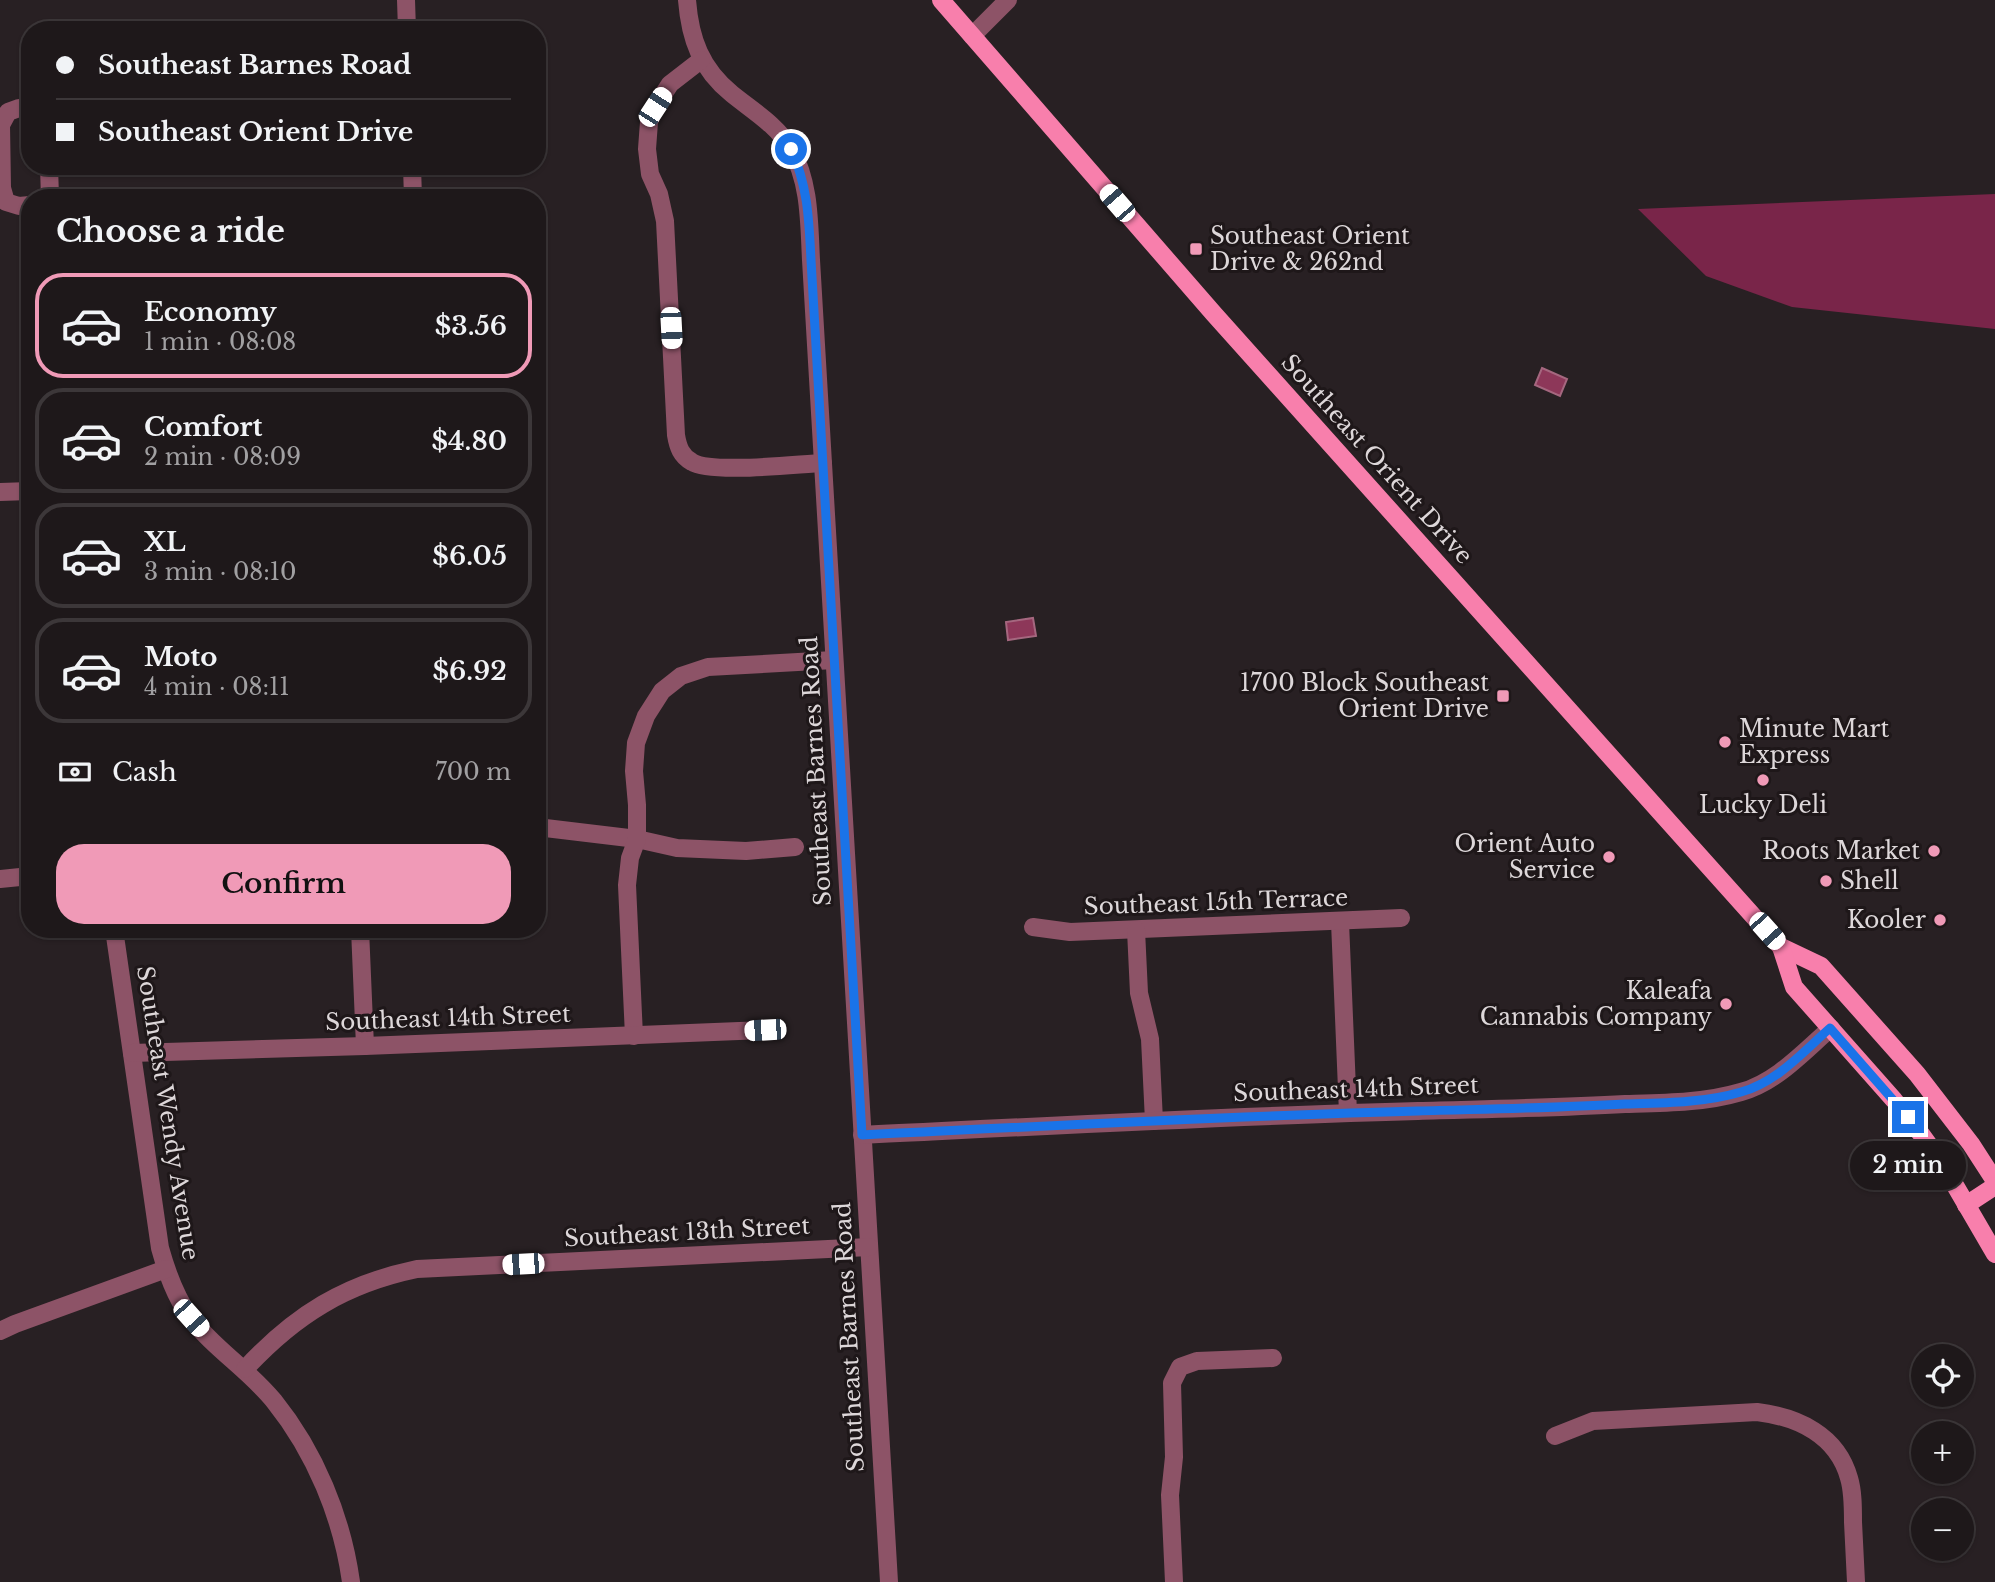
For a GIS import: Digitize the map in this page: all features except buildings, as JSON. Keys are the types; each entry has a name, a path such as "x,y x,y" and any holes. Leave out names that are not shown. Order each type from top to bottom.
{"main road":[{"name":"Southeast Orient Drive","path":"941,0 1214,314 1781,947 1821,966 1930,1090 1971,1144 1995,1184"},
{"name":"Southeast Orient Drive","path":"1781,947 1794,987 1921,1134 1942,1163 1995,1254"},
{"path":"1966,1205 1995,1184"}],"street":[{"path":"406,0 407,21"},
{"name":"Southeast Barnes Road","path":"687,0 691,29 701,60 731,93 767,120 783,136 800,167 808,208 889,1582"},
{"path":"972,36 1008,0"},
{"path":"701,60 670,84 655,107 649,122 647,149 650,174 659,194 665,220 679,450 692,463 714,468 823,463"},
{"path":"21,108 8,112 1,125 2,188 6,202 21,206"},
{"path":"0,492 21,491"},
{"path":"634,1036 626,885 629,858 637,839 638,805 634,771 636,743 646,716 662,691 681,676 708,667 834,660"},
{"path":"546,828 637,839 677,848 746,851 795,847"},
{"path":"0,880 21,877"},
{"name":"Southeast 15th Terrace","path":"1033,927 1070,932 1401,918"},
{"path":"1340,922 1348,1113"},
{"path":"1136,930 1139,993 1150,1039 1154,1121"},
{"name":"Southeast Wendy Avenue","path":"115,938 160,1248 166,1269 191,1318 207,1336 246,1369 273,1400 317,1469 337,1519 351,1582"},
{"path":"360,938 365,1046"},
{"name":"Southeast 14th Street","path":"862,1135 1348,1113 1587,1106 1716,1098 1764,1083 1830,1028"},
{"name":"Southeast 14th Street","path":"132,1053 765,1030"},
{"name":"Southeast 13th Street","path":"246,1369 283,1332 323,1303 369,1282 417,1269 869,1247"},
{"path":"0,1331 166,1269"},
{"path":"1174,1582 1170,1495 1174,1457 1171,1383 1180,1367 1197,1361 1273,1358"},
{"path":"1555,1436 1592,1421 1757,1412 1781,1415 1805,1425 1825,1438 1840,1457 1849,1478 1853,1501 1856,1582"}],"shaded area":[{"path":"1995,194 1995,329 1792,307 1706,276 1638,209"},
{"path":"1542,368 1567,379 1560,396 1535,385"},
{"path":"1033,618 1036,636 1008,640 1006,622"}],"place":[{"name":"Southeast Orient Drive & 262nd","path":"1196,249"},
{"name":"1700 Block Southeast Orient Drive","path":"1503,696"},
{"name":"Minute Mart Express","path":"1725,742"},
{"name":"Lucky Deli","path":"1763,780"},
{"name":"Roots Market","path":"1934,851"},
{"name":"Orient Auto Service","path":"1609,857"},
{"name":"Shell","path":"1826,881"},
{"name":"Kooler","path":"1940,920"},
{"name":"Kaleafa Cannabis Company","path":"1726,1004"}],"route":[{"path":"791,149 800,167 808,208 862,1135 1689,1101 1742,1092 1764,1083 1830,1028 1908,1117"}]}
